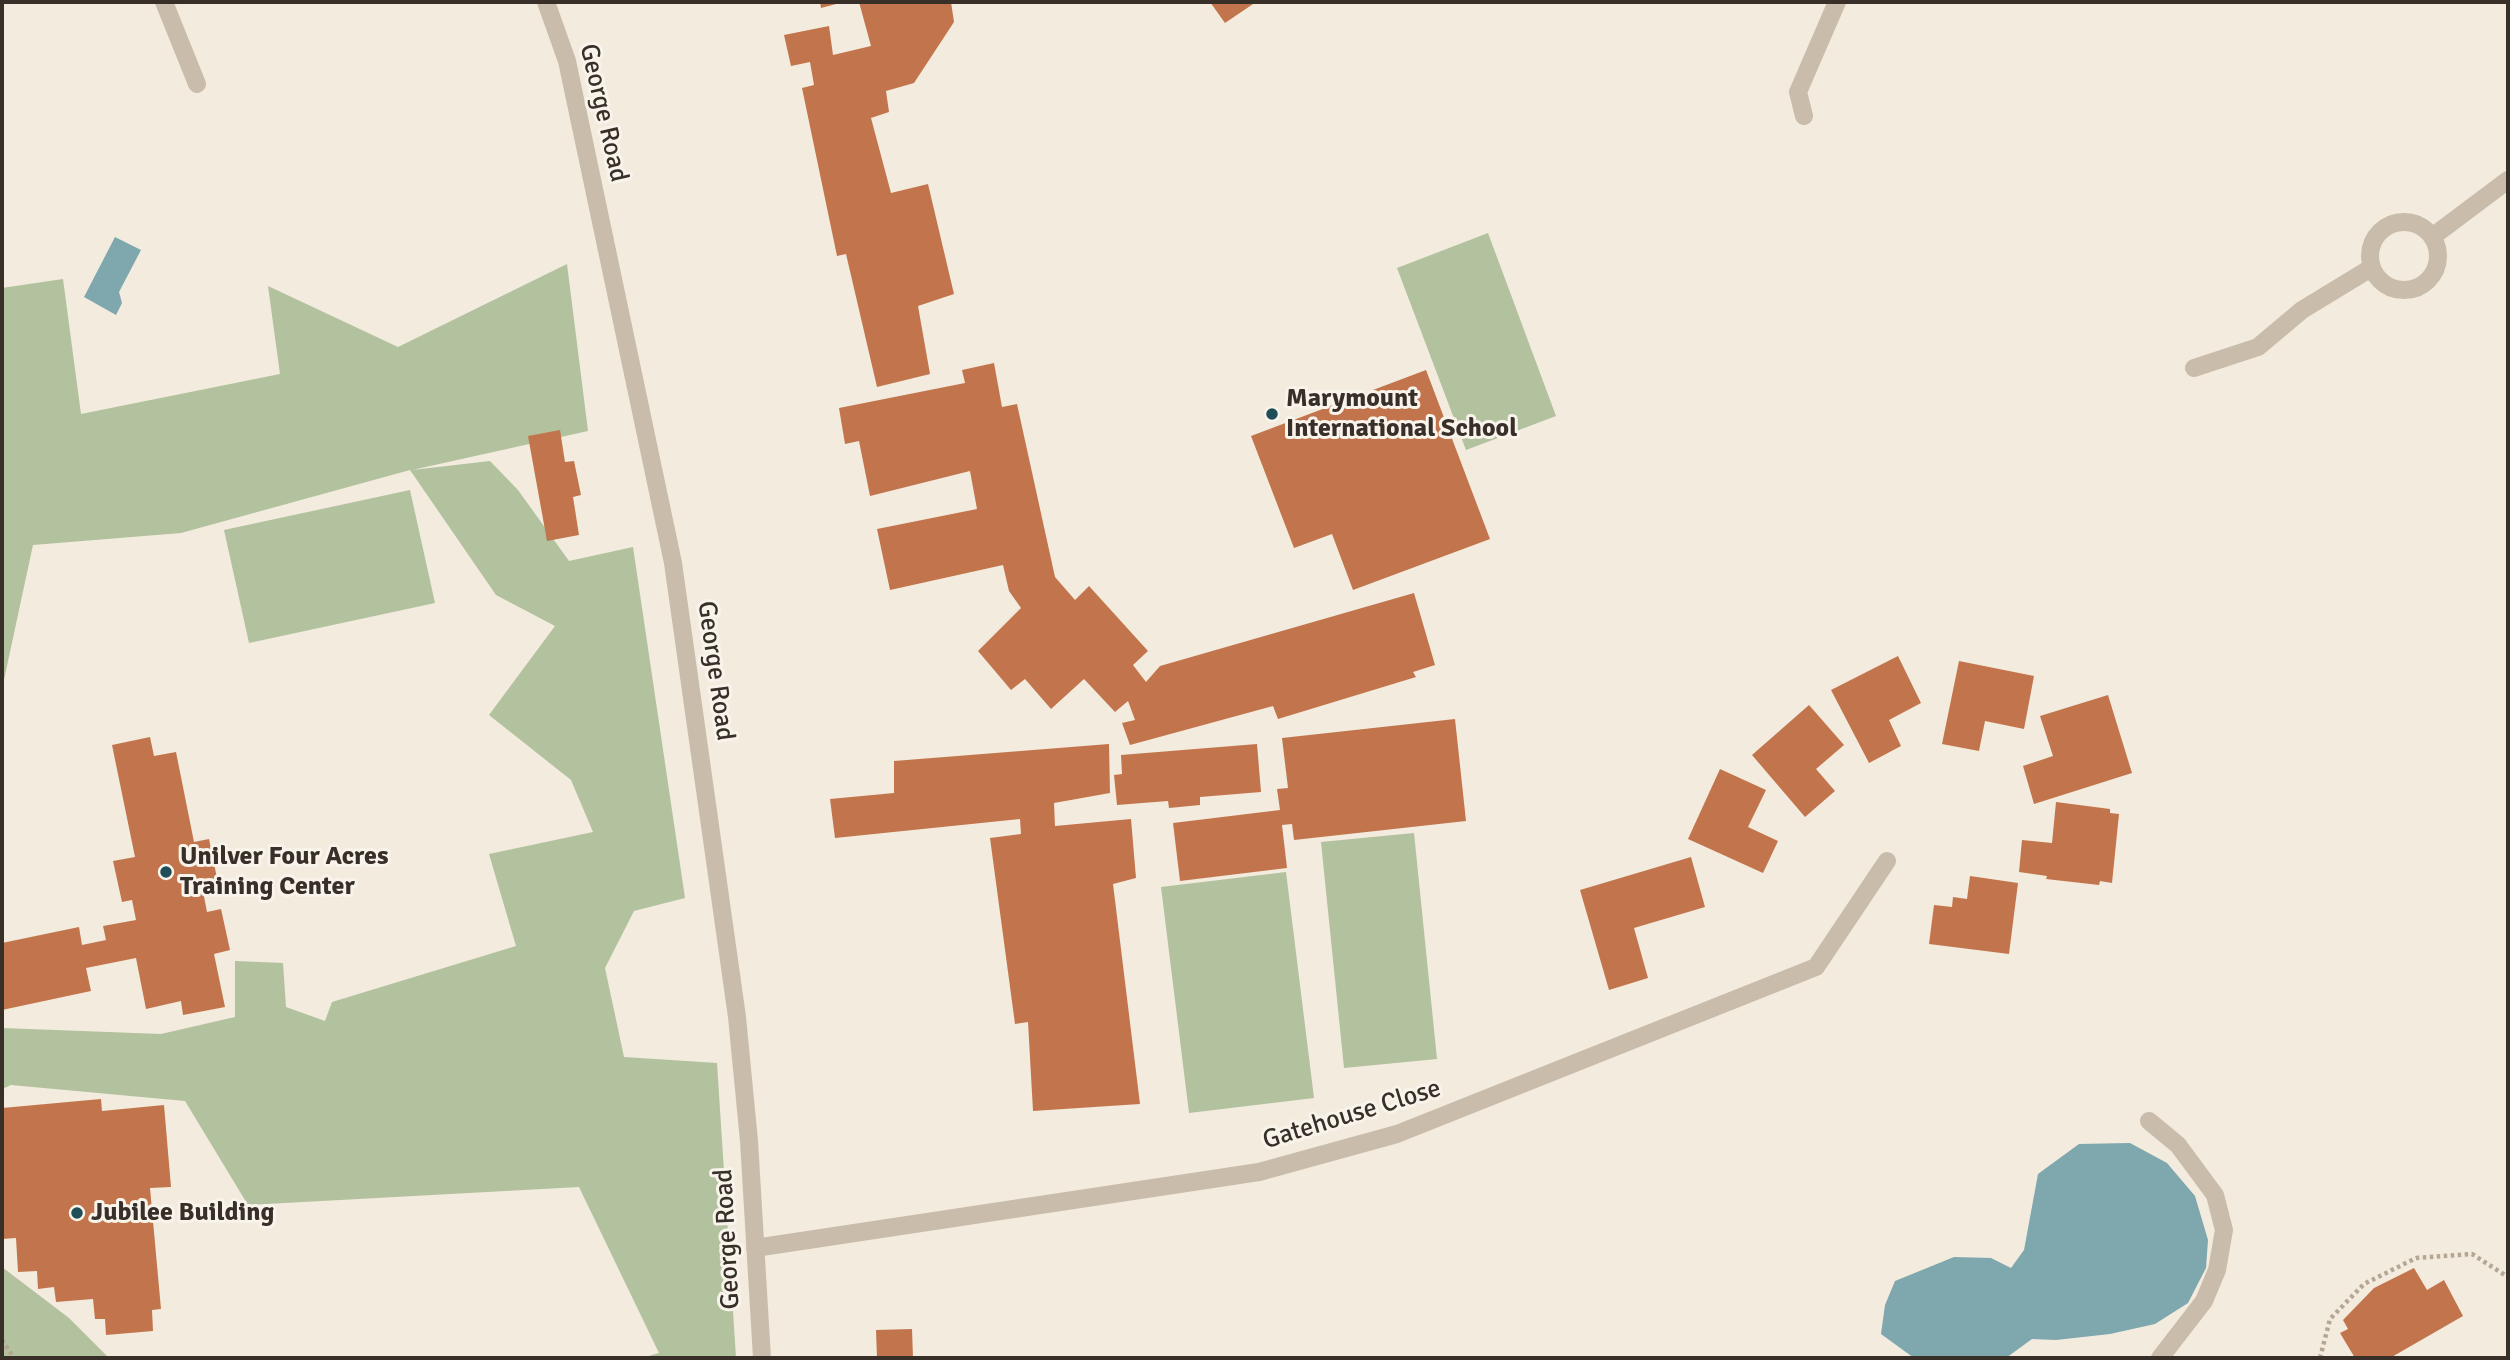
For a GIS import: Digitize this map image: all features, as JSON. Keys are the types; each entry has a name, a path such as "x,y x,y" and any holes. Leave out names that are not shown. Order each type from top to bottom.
{"street":[{"path":"164,2 197,84"},
{"name":"George Road","path":"546,2 567,61 673,563 737,1017 749,1141 762,1358"},
{"path":"1804,116 1798,92 1837,2"},
{"path":"2432,237 2508,180"},
{"path":"2414,223 2432,237 2438,258 2436,269 2421,286 2401,291 2390,288 2380,282 2371,268 2369,250 2373,239 2390,224 2414,223"},
{"path":"2194,368 2258,347 2302,310 2371,268"},
{"name":"Gatehouse Close","path":"755,1248 1259,1171 1397,1134 1816,967 1886,861"},
{"path":"2149,1121 2178,1145 2215,1195 2224,1230 2217,1270 2204,1300 2160,1358"}],"path":[{"path":"2320,1358 2330,1320 2364,1284 2416,1258 2472,1254 2508,1277"},
{"path":"2,1340 14,1358"}],"green space":[{"path":"1488,233 1556,416 1466,450 1397,268"},
{"path":"567,264 588,431 412,470 490,461 518,490 569,561 633,547 685,898 634,911 605,968 624,1057 717,1063 736,1358 642,1358 659,1353 579,1187 248,1205 185,1101 11,1085 2,1089 2,1028 161,1034 235,1017 235,961 283,963 286,1007 325,1021 332,1002 516,946 489,854 593,832 571,780 489,715 555,626 496,595 410,470 181,533 33,545 2,689 2,288 63,279 81,414 280,374 268,286 398,347"},
{"path":"410,490 435,603 249,643 224,530"},
{"path":"1414,833 1437,1059 1344,1068 1321,842"},
{"path":"1286,872 1314,1098 1189,1113 1161,887"},
{"path":"2,1267 69,1318 109,1358 2,1358"}],"water":[{"path":"115,237 141,250 119,292 122,303 116,315 84,297"},
{"path":"2130,1143 2167,1163 2195,1196 2208,1240 2206,1268 2188,1303 2155,1324 2110,1334 2056,1340 2032,1339 2006,1358 1914,1358 1881,1334 1885,1305 1895,1281 1954,1257 1991,1258 2011,1268 2024,1250 2038,1174 2079,1144"}],"building":[{"path":"820,2 840,2 840,3 821,8"},
{"path":"859,2 951,2 954,22 914,83 886,91 889,112 871,118 891,193 928,184 954,294 918,306 930,374 877,387 846,254 837,256 802,88 814,85 810,62 791,66 784,35 829,26 833,55 871,46"},
{"path":"1210,2 1256,2 1225,23"},
{"path":"994,363 1002,407 1017,404 1055,577 1075,600 1089,586 1148,651 1133,665 1146,682 1160,666 1414,593 1435,665 1413,672 1416,677 1278,719 1273,706 1130,745 1122,723 1135,720 1128,701 1115,712 1084,679 1051,709 1025,679 1011,690 978,651 1021,608 1009,591 1003,565 890,590 877,529 977,509 970,471 870,496 859,441 845,444 839,408 965,383 962,370"},
{"path":"1426,370 1490,539 1353,590 1332,534 1294,548 1251,436"},
{"path":"560,430 565,462 574,461 581,495 573,497 579,535 547,541 528,436"},
{"path":"1898,656 1921,703 1889,720 1901,746 1869,763 1831,690"},
{"path":"1959,661 2034,676 2024,729 1985,721 1979,751 1942,744"},
{"path":"2108,695 2132,773 2034,804 2023,766 2053,756 2040,716"},
{"path":"1809,705 1844,745 1816,769 1835,791 1805,817 1752,755"},
{"path":"1455,719 1466,821 1294,840 1292,824 1282,825 1287,868 1180,881 1173,823 1280,810 1277,789 1288,788 1282,738"},
{"name":"Unilver Four Acres Training Center","path":"150,737 154,756 176,752 194,842 209,839 218,883 202,886 207,912 221,909 230,950 214,954 225,1007 183,1015 181,1001 146,1009 136,958 86,968 91,991 2,1010 2,943 79,927 82,945 106,940 103,926 136,920 132,900 122,902 113,861 135,857 112,745"},
{"path":"1109,744 1110,793 1054,803 1055,826 1131,819 1136,878 1113,884 1140,1104 1033,1111 1028,1022 1015,1024 990,838 1021,834 1020,819 835,838 830,799 894,793 894,761"},
{"path":"1257,744 1261,792 1200,797 1200,805 1169,808 1168,801 1117,805 1114,775 1122,774 1121,755"},
{"path":"1720,769 1766,790 1748,827 1778,841 1763,873 1688,839"},
{"path":"2056,802 2110,809 2110,813 2119,814 2112,883 2100,881 2099,885 2046,879 2047,876 2019,872 2022,840 2052,843"},
{"path":"1691,857 1705,907 1634,928 1648,978 1609,990 1580,890"},
{"path":"1970,876 2018,883 2009,954 1929,944 1934,905 1952,907 1953,897 1967,899"},
{"name":"Jubilee Building","path":"101,1099 102,1111 164,1105 171,1187 150,1188 161,1309 152,1310 153,1331 106,1335 105,1319 95,1319 93,1299 56,1302 54,1287 38,1289 37,1271 18,1272 16,1238 2,1239 2,1108"},
{"path":"2414,1268 2427,1290 2444,1280 2463,1316 2390,1358 2355,1358 2340,1333 2348,1329 2343,1320 2374,1288"},
{"path":"912,1329 913,1358 877,1358 876,1330"}],"place":[{"name":"Marymount International School","path":"1272,414"},
{"name":"Unilver Four Acres Training Center","path":"166,872"},
{"name":"Jubilee Building","path":"77,1213"}]}
